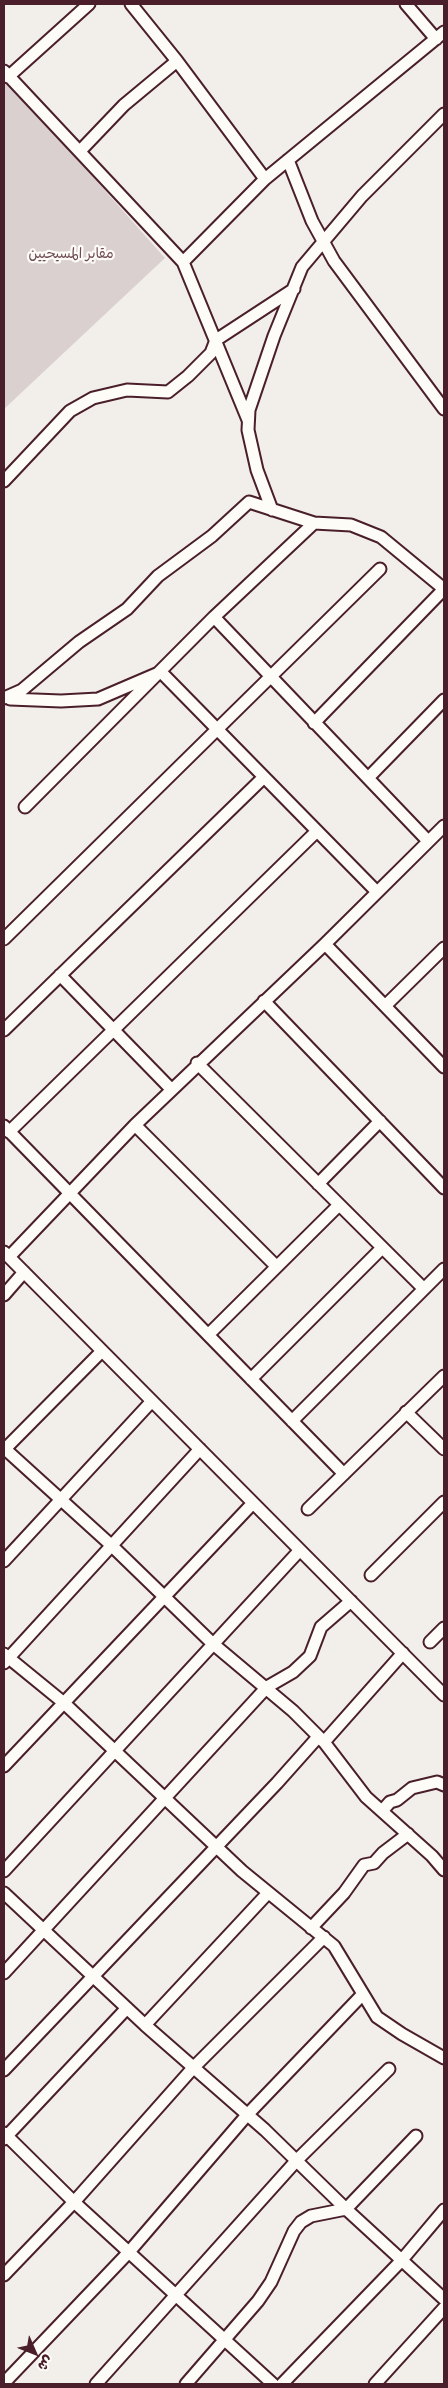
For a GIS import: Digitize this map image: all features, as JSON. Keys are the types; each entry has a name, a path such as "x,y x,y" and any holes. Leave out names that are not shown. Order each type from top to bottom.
{"street":[{"path":"89,4 6,74 184,262 248,420"},
{"path":"132,4 265,179"},
{"path":"184,262 265,179 440,36 406,4"},
{"path":"80,150 124,105 177,61"},
{"path":"272,510 258,470 248,430 249,410 274,336 302,267 362,196 444,114"},
{"path":"288,160 312,221 334,261 444,409"},
{"path":"4,481 70,411 93,398 127,390 168,392 188,376 211,353 216,340 294,289"},
{"path":"4,698 22,690 78,642 126,608 158,576 212,536 249,502 314,522 351,525 382,537 444,589 314,723"},
{"path":"24,807 214,617 314,522"},
{"path":"4,939 219,730 269,676 380,569"},
{"path":"214,617 428,841"},
{"path":"4,698 61,701 98,699 161,672"},
{"path":"161,672 378,892"},
{"path":"368,778 444,700"},
{"path":"4,1030 264,776"},
{"path":"317,831 113,1029 6,1129 344,1474"},
{"path":"442,832 428,841 325,944 197,1063 135,1124 71,1195 6,1255 444,1695"},
{"path":"325,944 385,1006 442,1060"},
{"path":"385,1006 444,948"},
{"path":"60,975 171,1089"},
{"path":"264,1001 444,1188"},
{"path":"197,1063 424,1289"},
{"path":"318,1184 380,1121"},
{"path":"135,1124 276,1266"},
{"path":"208,1335 339,1205"},
{"path":"251,1379 382,1248"},
{"path":"292,1422 444,1269"},
{"path":"4,1295 24,1272"},
{"path":"102,1351 4,1449 111,1545 212,1642 266,1687 321,1739 344,1766 357,1786 444,1870"},
{"path":"308,1509 444,1376"},
{"path":"4,1561 152,1401"},
{"path":"406,1412 444,1450"},
{"path":"200,1449 5,1658 64,1704 268,1893 334,1946 377,2017 444,2058"},
{"path":"371,1574 444,1502"},
{"path":"4,1766 64,1704 163,1595 253,1503"},
{"path":"4,1871 175,1687 212,1642 300,1550"},
{"path":"4,1973 266,1687 293,1672 310,1656 322,1627 351,1601"},
{"path":"430,1642 444,1628"},
{"path":"4,2070 402,1653"},
{"path":"382,1811 390,1802 397,1800 412,1788 437,1782 444,1786"},
{"path":"311,1928 344,1893 364,1865 374,1863 382,1853 408,1834"},
{"path":"4,1893 145,2025 297,2160 346,2209 444,2299"},
{"path":"145,2025 268,1893"},
{"path":"4,2275 74,2202 193,2068 324,1937"},
{"path":"4,2383 129,2252 247,2115 362,1995"},
{"path":"127,2008 5,2136 74,2202 273,2384"},
{"path":"96,2384 178,2296 297,2160 389,2069"},
{"path":"186,2384 258,2301 271,2282 294,2231 301,2222 311,2216 346,2209 416,2136"},
{"path":"282,2384 401,2261 444,2210"},
{"path":"375,2384 444,2308"}],"green space":[{"name":"مقابر المسيحيين","path":"4,77 165,258 4,409"}]}
